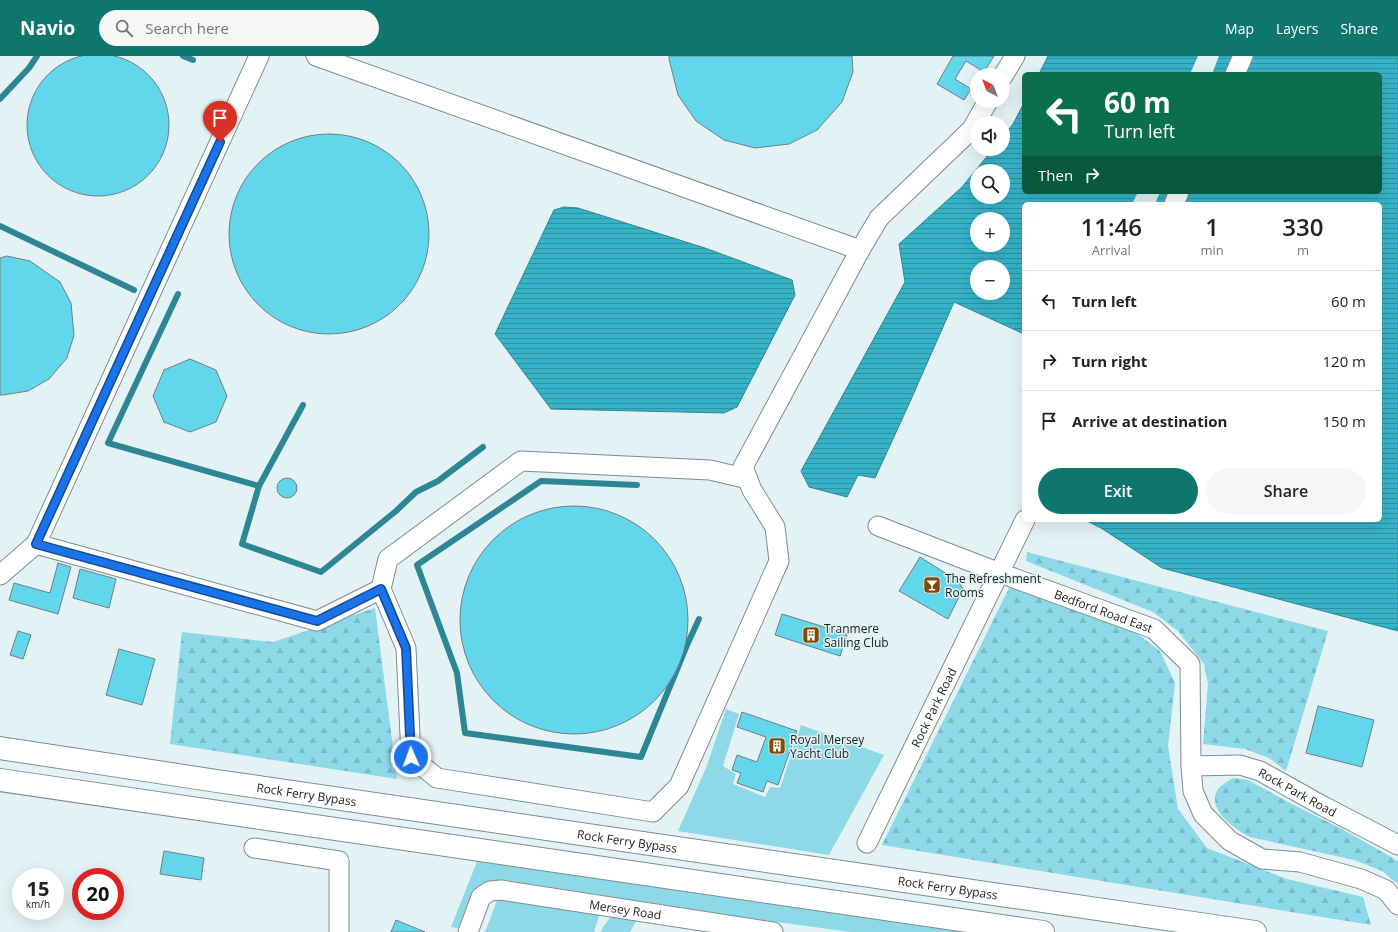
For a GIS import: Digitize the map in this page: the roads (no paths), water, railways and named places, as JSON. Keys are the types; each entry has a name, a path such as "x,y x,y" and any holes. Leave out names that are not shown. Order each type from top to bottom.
{"highway":[{"name":"Rock Ferry Bypass","path":"0,748 232,784 1255,932"},
{"path":"0,780 1043,932"}],"street":[{"path":"0,575 36,544 259,56"},
{"path":"316,56 860,250"},
{"path":"1008,68 1015,56"},
{"path":"1236,72 1243,56"},
{"path":"748,479 710,470 521,461 388,559 381,589 406,648 411,757 437,778 653,812 679,786 779,561 775,527 752,490 748,479 743,467 860,250 879,218 972,129 984,108"},
{"name":"Rock Park Road","path":"867,843 1024,522"},
{"name":"Bedford Road East","path":"878,526 1000,573 1154,629 1190,664 1192,791 1203,814 1230,841 1262,859 1300,862 1361,879 1386,890 1398,905"},
{"path":"36,544 317,621 381,589"},
{"name":"Rock Park Road","path":"1191,766 1240,765 1260,771 1398,845"},
{"path":"254,848 338,861 339,932"},
{"name":"Mersey Road","path":"468,932 480,898 490,891 501,890 734,929 772,932"}],"waterway":[{"path":"0,99 29,68 37,56"},
{"path":"183,56 193,60"},
{"path":"0,226 134,290"},
{"path":"178,294 108,443 259,486"},
{"path":"303,405 259,486 242,544 321,572 396,511 416,492 438,481 483,447"},
{"path":"637,485 541,481 417,565 457,673 465,733 641,757 699,619"}],"place":[{"name":"The Refreshment Rooms","path":"932,585"},
{"name":"Tranmere Sailing Club","path":"811,635"},
{"name":"Royal Mersey Yacht Club","path":"777,746"}]}
